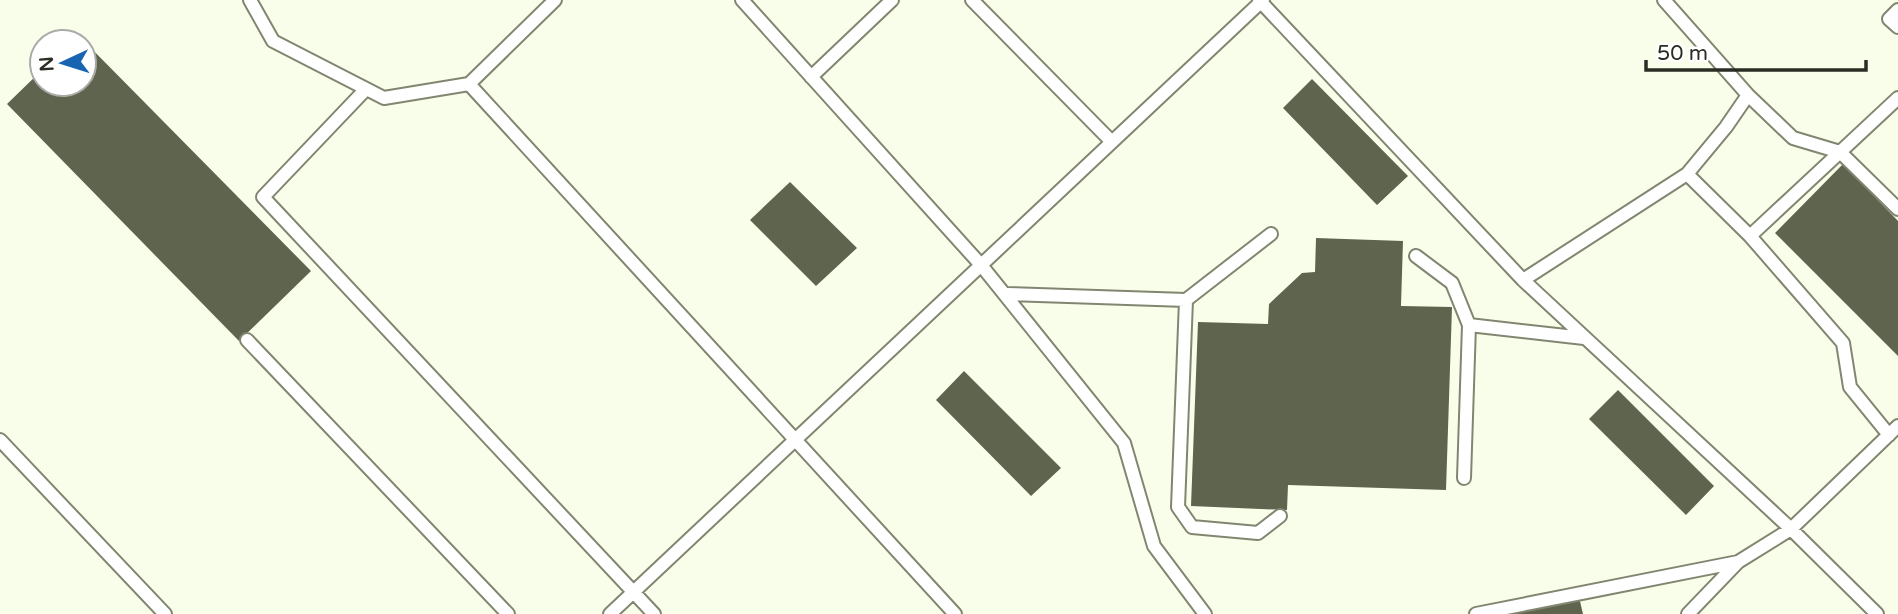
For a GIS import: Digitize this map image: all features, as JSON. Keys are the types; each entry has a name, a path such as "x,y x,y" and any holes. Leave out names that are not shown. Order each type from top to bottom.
{"lane":[{"path":"250,0 273,41 384,98 469,83 555,0"},
{"path":"742,0 1007,294 1124,443 1154,546 1205,614"},
{"path":"811,77 892,0"},
{"path":"972,0 1112,142"},
{"path":"1664,0 1748,95 1793,138 1840,152 1898,209"},
{"path":"610,614 1261,1 1523,280 1791,529 1877,614"},
{"path":"1898,10 1889,19 1898,27"},
{"path":"469,83 955,614"},
{"path":"366,89 263,197 654,614"},
{"path":"1523,280 1687,174 1726,127 1748,95"},
{"path":"1750,236 1898,98"},
{"path":"1687,174 1750,236 1843,342 1850,387 1894,430 1791,529 1738,562 1688,614"},
{"path":"1007,294 1186,300 1271,234"},
{"path":"1416,256 1452,283 1469,325 1464,478"},
{"path":"1186,300 1178,507 1192,527 1258,533 1280,516"},
{"path":"1469,325 1584,338"},
{"path":"247,340 508,614"},
{"path":"0,440 165,614"},
{"path":"1476,614 1738,562"}],"building":[{"path":"98,55 311,271 239,341 7,104 28,84 28,98 98,98"},
{"path":"1312,79 1408,176 1377,205 1283,108"},
{"path":"1843,164 1898,221 1898,356 1775,233"},
{"path":"790,182 857,248 816,286 750,220"},
{"path":"1316,238 1403,241 1401,306 1452,307 1446,490 1288,485 1287,510 1191,506 1198,322 1268,324 1269,304 1302,273 1315,272"},
{"path":"964,371 1061,468 1031,496 936,400"},
{"path":"1618,390 1714,486 1686,515 1589,419"},
{"path":"1579,597 1583,614 1506,614"}]}
